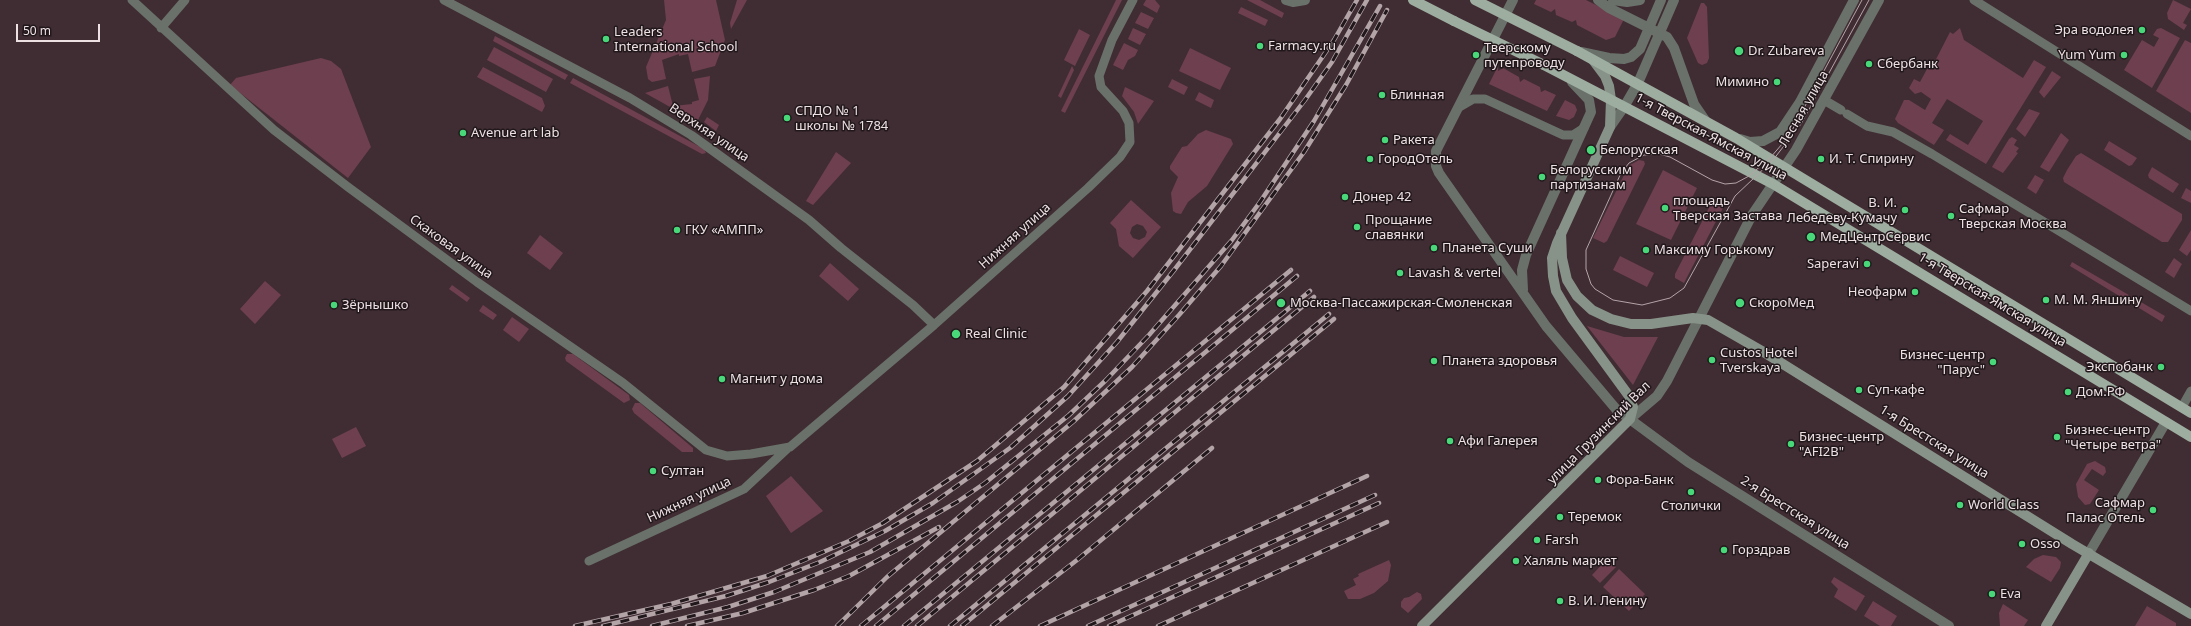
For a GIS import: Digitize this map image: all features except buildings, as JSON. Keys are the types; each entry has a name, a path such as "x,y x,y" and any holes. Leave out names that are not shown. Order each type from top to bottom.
{"main road":[{"name":"1-я Тверская-Ямская улица","path":"1413,0 1565,76 1773,184 2191,437"},
{"name":"1-я Тверская-Ямская улица","path":"1475,0 1592,58 1705,120 2191,413"},
{"path":"1592,58 1605,76 1611,100 1610,127 1561,233 1552,258 1552,276 1556,291 1585,338 1629,396 1633,407 1630,419"},
{"name":"1-я Брестская улица","path":"1561,233 1561,251 1565,273 1570,285 1582,302 1598,313 1618,321 1637,324 1700,318 1717,325 1762,351 2089,553 2191,614"},
{"name":"улица Грузинский Вал","path":"1422,626 1630,419"},
{"path":"2046,626 2089,553"}],"street":[{"name":"Скаковая улица","path":"132,0 274,130 428,247 623,383 706,450 716,454 741,455 786,448"},
{"path":"161,28 185,0"},
{"name":"Верхняя улица","path":"444,0 630,98 691,135 809,220 841,248 913,305 934,326"},
{"name":"Нижняя улица","path":"589,561 744,490 786,448 934,326 1088,188 1126,148 1131,133 1126,116 1101,87 1099,76 1112,40 1133,0"},
{"path":"1286,0 1293,2 1305,0"},
{"path":"1514,0 1461,106 1436,151 1436,166 1439,173 1505,265 1546,326 1616,409 1630,419"},
{"path":"1598,0 1609,8 1661,33 1670,41 1694,104 1705,120"},
{"path":"1613,0 1627,2 1640,0"},
{"path":"1577,51 1609,58 1624,59 1632,57 1640,49 1651,28 1661,0"},
{"path":"1610,127 1638,83 1661,33 1674,0"},
{"name":"Лесная улица","path":"1736,138 1757,142 1769,139 1780,132 1800,102 1854,0"},
{"name":"Лесная улица","path":"1773,184 1824,100 1879,0"},
{"path":"1974,0 2191,136"},
{"path":"1529,301 1522,283 1524,261 1591,112 1589,100 1580,88 1565,76"},
{"path":"1461,106 1473,99 1485,99 1568,136 1577,134 1586,125"},
{"path":"1824,100 1867,126 1893,132 1932,154 2191,311"},
{"name":"улица Грузинский Вал","path":"1630,419 1656,396 1667,380 1752,215 1773,184"},
{"path":"2182,407 2191,390"},
{"name":"2-я Брестская улица","path":"1630,419 1652,437 1688,462 1949,626"},
{"path":"2089,553 2166,422"}],"shaded area":[{"path":"664,0 716,0 725,40 715,66 692,72 688,54 679,56 679,54 662,60 666,79 652,82 648,79 646,67 666,20"},
{"path":"737,0 747,0 731,29 730,23"},
{"path":"1116,0 1122,0 1065,113 1061,111"},
{"path":"1146,0 1155,0 1160,6 1157,13 1143,5"},
{"path":"1247,0 1260,0 1284,13 1282,18"},
{"path":"1536,0 1586,0 1624,19 1615,37 1606,40 1577,25 1576,20 1572,22 1556,15 1555,9 1551,12 1534,4"},
{"path":"2173,0 2191,9 2183,23 2187,25 2184,30 2168,19 2167,13"},
{"path":"1701,3 1704,3 1707,7 1709,58 1707,63 1702,65 1698,63 1687,38"},
{"path":"1241,7 1268,20 1265,26 1238,13"},
{"path":"1141,12 1154,18 1148,29 1135,23"},
{"path":"1133,28 1146,34 1140,45 1128,39"},
{"path":"1960,28 1964,40 2023,78 2034,60 2046,67 1986,164 1946,140 1950,134 1968,145 1983,121 1947,99 1932,123 1944,130 1934,145 1898,123 1895,119 1904,100 1909,100 1925,110 1931,99 1921,92 1915,94 1909,88 1914,79 1920,82 1927,69 1931,69 1950,32 1953,34"},
{"path":"2161,28 2180,38 2152,88 2124,70 2142,40 2154,47 2159,38 2153,35 2157,29"},
{"path":"1079,29 1090,35 1075,66 1064,60"},
{"path":"495,36 568,75 565,80 493,41"},
{"path":"2185,40 2191,43 2191,113 2156,91"},
{"path":"1124,43 1138,50 1135,56 1128,60 1123,70 1113,65"},
{"path":"494,47 553,79 546,92 487,60"},
{"path":"1190,48 1231,68 1220,90 1179,71"},
{"path":"321,58 331,61 341,69 371,147 348,178 230,85 236,78"},
{"path":"1072,66 1074,70 1061,98 1058,96"},
{"path":"1498,66 1498,71 1503,68 1519,77 1520,82 1524,79 1540,87 1541,92 1545,90 1556,95 1547,111 1489,84"},
{"path":"483,67 542,98 545,106 542,112 477,77"},
{"path":"2052,71 2061,77 2044,98 2039,92"},
{"path":"710,76 708,100 697,122 645,93 668,86 673,106 692,104 692,102 699,100 694,79"},
{"path":"573,78 704,149 706,153 702,154 570,83"},
{"path":"1172,79 1188,87 1184,95 1168,87"},
{"path":"1125,87 1154,101 1138,124 1134,112 1122,96"},
{"path":"1199,92 1214,100 1211,108 1195,100"},
{"path":"1565,100 1575,105 1577,110 1574,117 1569,120 1556,116"},
{"path":"2029,109 2040,113 2025,137 2016,129"},
{"path":"707,117 719,125 716,131 704,122"},
{"path":"1206,130 1231,139 1233,144 1207,186 1188,202 1181,214 1176,213 1173,211 1171,193 1178,177 1170,169 1170,166 1182,147 1187,146 1198,134"},
{"path":"2061,133 2069,140 2049,172 2040,167"},
{"path":"2012,137 2017,140 2014,145 2019,148 2016,152 2018,153 2003,173 1992,167 2009,139"},
{"path":"2109,141 2137,158 2132,165 2129,166 2104,150"},
{"path":"836,152 851,163 813,205 806,201"},
{"path":"2081,153 2182,214 2182,220 2168,242 2162,242 2064,182 2063,178 2067,170 2076,156"},
{"path":"1639,160 1644,161 1645,164 1607,241 1604,243 1593,238 1624,175 1630,165"},
{"path":"2152,167 2179,184 2173,193 2149,178 2148,175"},
{"path":"1663,170 1697,188 1671,240 1636,224"},
{"path":"2035,175 2044,180 2036,194 2027,188"},
{"path":"2186,188 2191,191 2191,203 2181,198"},
{"path":"1716,199 1725,204 1684,283 1675,278 1675,274 1713,200"},
{"path":"1131,200 1161,227 1133,258 1119,246 1116,229 1110,223","holes":["1137,224 1143,226 1147,232 1145,237 1139,240 1133,238 1130,233 1132,227"]},
{"path":"2191,230 2191,250 2187,256 2179,250"},
{"path":"540,235 563,253 550,270 527,253"},
{"path":"1620,256 1654,273 1647,287 1613,270"},
{"path":"2174,258 2182,264 2174,278 2165,272"},
{"path":"2072,262 2165,316 2162,322 2070,266"},
{"path":"830,263 859,289 848,301 819,276"},
{"path":"265,281 281,295 255,324 240,309"},
{"path":"452,285 470,298 467,302 449,289"},
{"path":"483,305 497,315 493,320 479,311"},
{"path":"512,317 529,329 519,342 503,330"},
{"path":"1587,326 1624,337 1658,337 1633,385"},
{"path":"567,354 573,354 629,395 630,400 624,403 566,361 565,358"},
{"path":"635,403 640,403 693,448 693,452 682,452 634,413 632,409"},
{"path":"356,427 366,446 342,458 332,439"},
{"path":"2095,461 2105,467 2106,472 2103,476 2092,469 2084,480 2099,490 2090,504 2085,505 2078,497 2076,484 2087,464"},
{"path":"791,476 823,511 791,533 766,496"},
{"path":"2043,555 2056,557 2061,562 2060,568 2051,582 2026,567 2034,559"},
{"path":"1607,559 1616,567 1600,583 1592,575"},
{"path":"1389,560 1391,565 1388,581 1374,593 1360,599 1348,599 1344,591 1356,585 1353,579 1359,576 1358,574"},
{"path":"1619,569 1645,594 1629,611 1603,587"},
{"path":"1834,577 1865,596 1856,611 1834,597 1838,589 1831,582"},
{"path":"1417,592 1421,594 1422,599 1408,613 1401,607 1401,602 1404,598"},
{"path":"1873,601 1897,616 1891,626 1880,626 1864,616"},
{"path":"2003,604 2028,620 2024,626 2000,626 1999,613"},
{"path":"2147,606 2176,623 2176,626 2135,626"}],"tram line":[{"path":"1862,0 1789,136 1770,158 1749,176 1736,183 1725,184 1712,180 1670,157 1659,154 1644,155 1629,163 1621,173 1586,250 1586,269 1591,284 1595,289 1613,300 1642,305 1670,298 1684,288 1735,196 1773,160 1801,124 1869,0"}],"railway":[{"path":"575,626 671,604 767,576 849,541 883,523 977,461 1064,387 1147,291 1280,119 1334,40 1357,0"},
{"path":"603,626 726,596 769,582 820,562 885,531 933,503 1010,448 1068,396 1117,342 1305,100 1332,62 1367,0"},
{"path":"652,626 728,607 774,592 870,552 957,502 985,483 1069,415 1105,381 1149,335 1232,240 1260,202 1314,121 1380,6"},
{"path":"837,626 887,577 1074,421 1132,367 1179,315 1221,266 1304,152 1346,85 1387,10"},
{"path":"861,626 1291,270"},
{"path":"876,626 1297,276"},
{"path":"904,626 1310,291"},
{"path":"917,626 1314,297"},
{"path":"950,626 1329,314"},
{"path":"962,626 1334,319"},
{"path":"992,626 1077,560 1212,448"},
{"path":"1040,626 1367,476"},
{"path":"1088,626 1375,495"},
{"path":"1109,626 1379,503"},
{"path":"1158,626 1387,522"},
{"path":"687,626 743,613 814,590 849,576 939,527"}],"place":[{"name":"Эра водолея","path":"2142,30"},
{"name":"Leaders International School","path":"606,39"},
{"name":"Farmacy.ru","path":"1260,46"},
{"name":"Dr. Zubareva","path":"1739,51"},
{"name":"Тверскому путепроводу","path":"1476,55"},
{"name":"Yum Yum","path":"2124,55"},
{"name":"Сбербанк","path":"1869,64"},
{"name":"Мимино","path":"1777,82"},
{"name":"Блинная","path":"1382,95"},
{"name":"СПДО № 1 школы № 1784","path":"787,118"},
{"name":"Avenue art lab","path":"463,133"},
{"name":"Ракета","path":"1385,140"},
{"name":"Белорусская","path":"1591,150"},
{"name":"ГородОтель","path":"1370,159"},
{"name":"И. Т. Спирину","path":"1821,159"},
{"name":"Белорусским партизанам","path":"1542,177"},
{"name":"Донер 42","path":"1345,197"},
{"name":"площадь Тверская Застава","path":"1665,208"},
{"name":"В. И. Лебедеву-Кумачу","path":"1905,210"},
{"name":"Сафмар Тверская Москва","path":"1951,216"},
{"name":"Прощание славянки","path":"1357,227"},
{"name":"ГКУ «АМПП»","path":"677,230"},
{"name":"МедЦентрСервис","path":"1811,237"},
{"name":"Планета Суши","path":"1434,248"},
{"name":"Максиму Горькому","path":"1646,250"},
{"name":"Saperavi","path":"1867,264"},
{"name":"Lavash & vertel","path":"1400,273"},
{"name":"Неофарм","path":"1915,292"},
{"name":"М. М. Яншину","path":"2046,300"},
{"name":"Москва-Пассажирская-Смоленская","path":"1281,303"},
{"name":"СкороМед","path":"1740,303"},
{"name":"Зёрнышко","path":"334,305"},
{"name":"Real Clinic","path":"956,334"},
{"name":"Custos Hotel Tverskaya","path":"1712,360"},
{"name":"Планета здоровья","path":"1434,361"},
{"name":"Бизнес-центр \"Парус\"","path":"1993,362"},
{"name":"Экспобанк","path":"2161,367"},
{"name":"Магнит у дома","path":"722,379"},
{"name":"Суп-кафе","path":"1859,390"},
{"name":"Дом.РФ","path":"2068,392"},
{"name":"Бизнес-центр \"Четыре ветра\"","path":"2057,437"},
{"name":"Афи Галерея","path":"1450,441"},
{"name":"Бизнес-центр \"AFI2B\"","path":"1791,444"},
{"name":"Султан","path":"653,471"},
{"name":"Фора-Банк","path":"1598,480"},
{"name":"Столички","path":"1691,492"},
{"name":"World Class","path":"1960,505"},
{"name":"Сафмар Палас Отель","path":"2153,510"},
{"name":"Теремок","path":"1560,517"},
{"name":"Farsh","path":"1537,540"},
{"name":"Osso","path":"2022,544"},
{"name":"Горздрав","path":"1724,550"},
{"name":"Халяль маркет","path":"1516,561"},
{"name":"Eva","path":"1992,594"},
{"name":"В. И. Ленину","path":"1560,601"}]}
